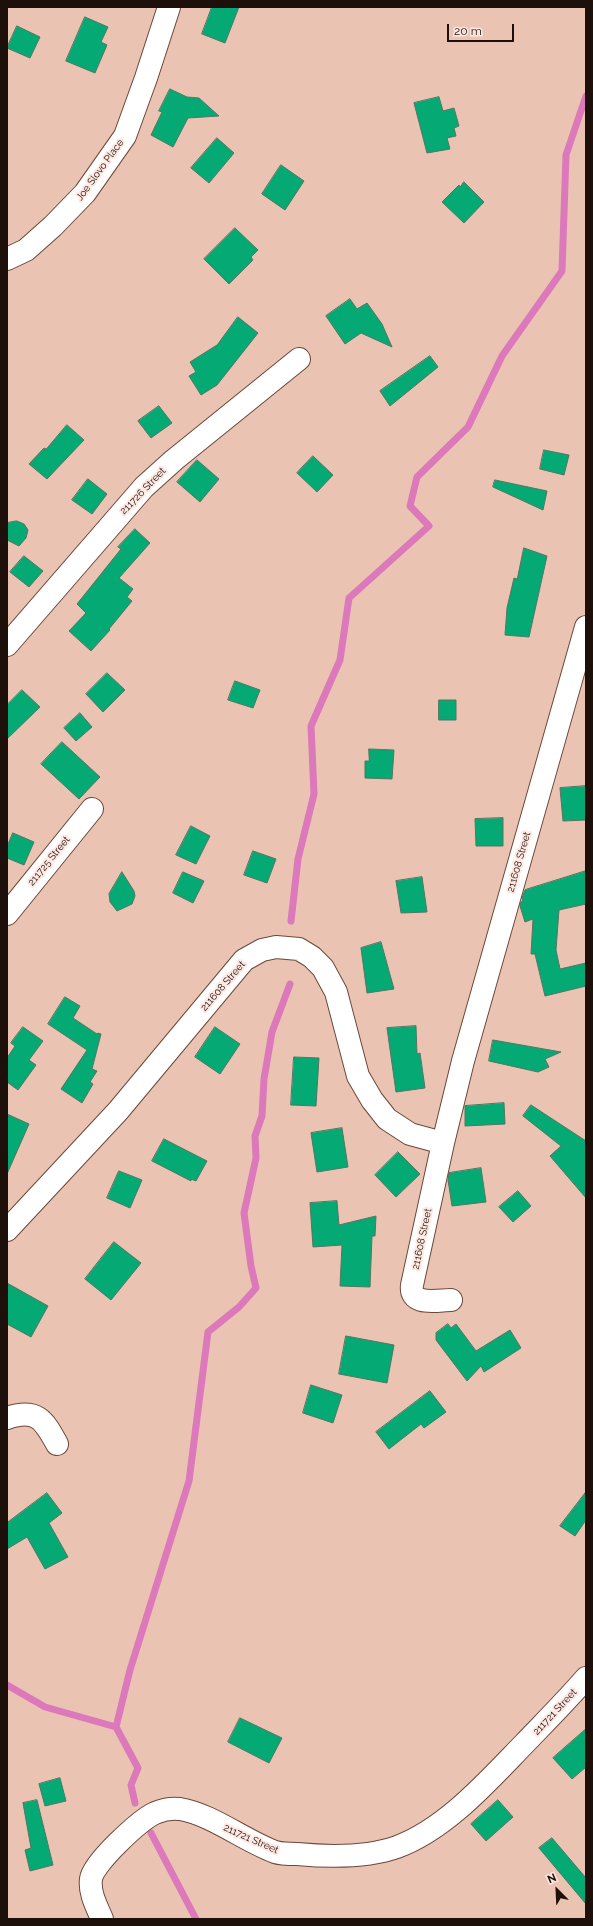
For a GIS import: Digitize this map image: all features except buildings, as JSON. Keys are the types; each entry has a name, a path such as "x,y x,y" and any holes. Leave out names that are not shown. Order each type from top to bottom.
{"street":[{"name":"Joe Slovo Place","path":"7,259 26,250 53,226 85,193 125,136 169,7"},
{"name":"211726 Street","path":"7,644 144,487 174,460 299,359"},
{"name":"211608 Street","path":"451,1300 419,1300 413,1296 411,1291 443,1143 465,1054 586,627"},
{"name":"211725 Street","path":"7,914 92,809"},
{"name":"211608 Street","path":"7,1230 118,1112 244,960 262,950 276,947 299,949 312,957 323,968 336,992 358,1076 372,1100 387,1119 410,1134 443,1143"},
{"path":"7,1418 20,1414 38,1417 47,1426 57,1444"},
{"name":"211721 Street","path":"102,1919 90,1890 91,1878 95,1866 144,1820 156,1813 180,1809 200,1815 276,1852 324,1857 362,1854 396,1847 421,1835 443,1821 492,1778 581,1686"}],"waterway":[{"path":"291,921 298,859 314,794 311,726 340,660 349,598 429,526 410,506 417,477 468,427 502,356 562,271 566,155 586,96"},
{"path":"135,1803 131,1785 138,1768 116,1727 130,1670 189,1481 208,1332 239,1307 256,1288 251,1266 244,1213 256,1158 255,1136 262,1116 264,1079 272,1032 290,984"},
{"path":"7,1685 45,1707 116,1727"},
{"path":"151,1833 196,1919"}]}
